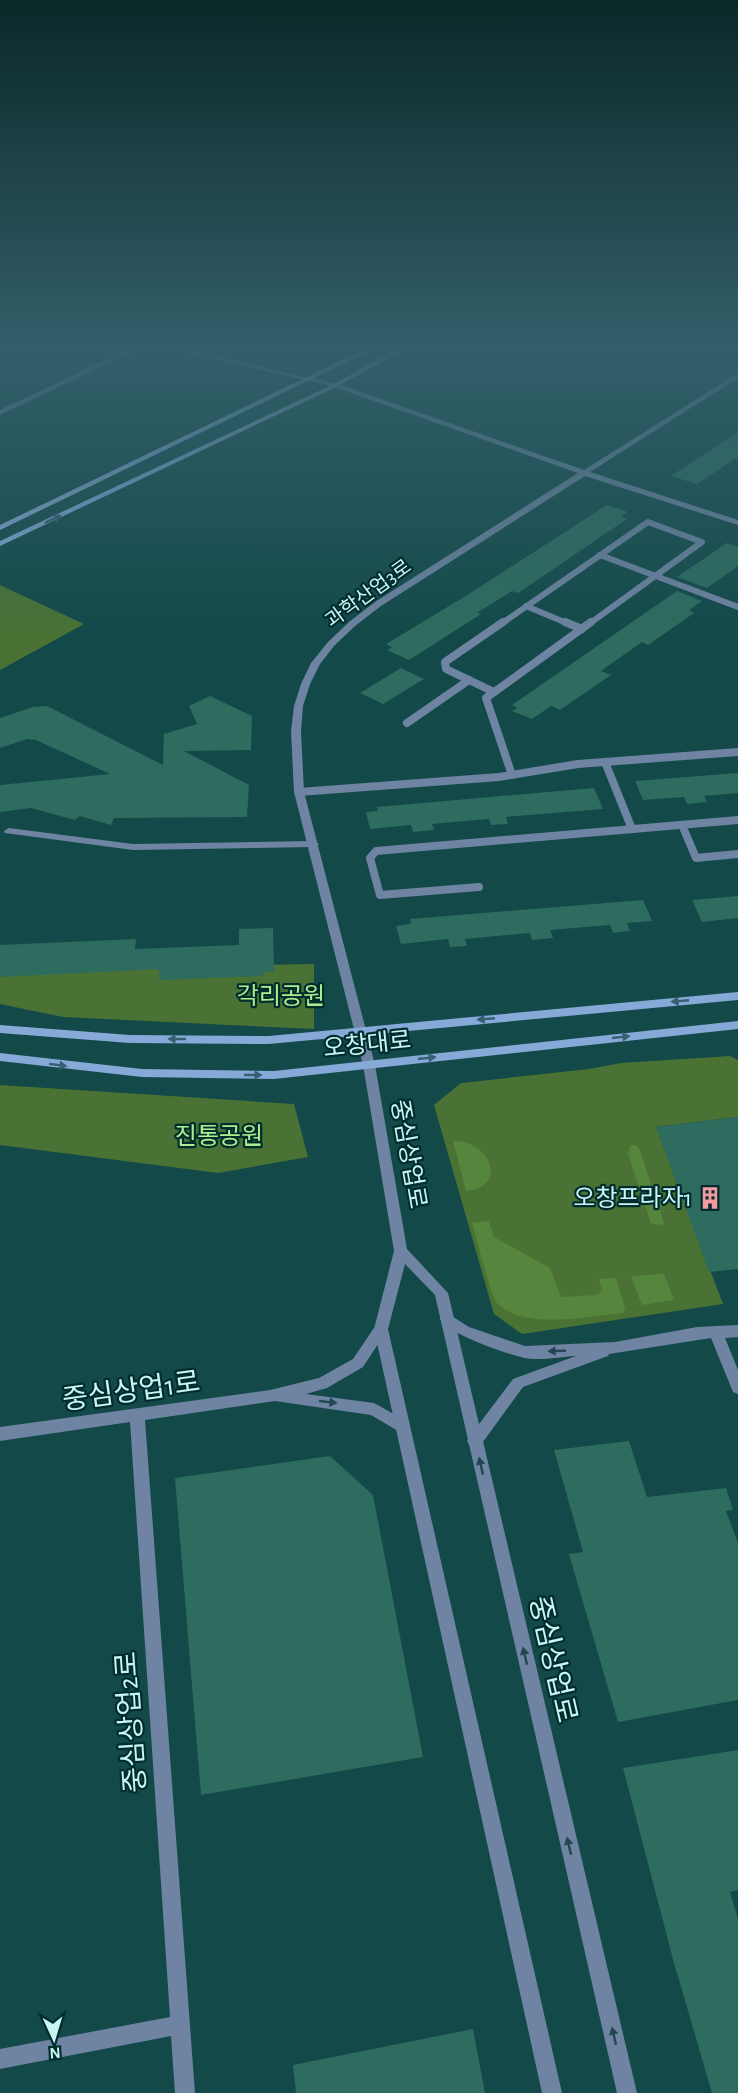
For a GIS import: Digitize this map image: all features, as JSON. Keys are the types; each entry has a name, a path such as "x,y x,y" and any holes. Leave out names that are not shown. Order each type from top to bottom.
{"main road":[{"path":"0,528 173,445"},
{"path":"0,544 210,445"},
{"name":"오창대로","path":"0,1029 130,1039 269,1040 738,996"},
{"name":"오창대로","path":"0,1057 142,1073 274,1075 738,1024"}],"street":[{"path":"505,445 738,524"},
{"name":"과학산업3로","path":"369,1065 299,792 295,756 295,721 307,676 321,655 352,623 378,604 629,445"},
{"path":"9,831 133,847 314,844"},
{"name":"중심상업로","path":"369,1065 401,1251 381,1329 552,2093"},
{"name":"중심상업로","path":"401,1251 441,1293 627,2093"},
{"path":"447,1319 464,1331 525,1352 615,1348 697,1333 738,1331"},
{"path":"270,1396 322,1384 358,1363 381,1329"},
{"path":"716,1333 738,1388"},
{"path":"475,1441 518,1383 615,1348"},
{"path":"270,1396 374,1409 404,1427"},
{"name":"중심상업1로","path":"0,1434 270,1396"},
{"name":"중심상업2로","path":"137,1415 185,2093"},
{"path":"0,2059 180,2025"}],"lane":[{"path":"494,692 446,669 446,662 648,522 702,543 486,698 512,775"},
{"path":"600,555 738,607"},
{"path":"526,606 582,629"},
{"path":"407,723 469,680"},
{"path":"299,792 512,775 605,762 738,752"},
{"path":"605,762 632,829"},
{"path":"479,887 380,895 370,858 376,850 738,820"},
{"path":"682,825 696,858 738,854"}],"green space":[{"path":"0,585 2,586 84,624 0,670"},
{"name":"각리공원","path":"314,964 314,1029 63,1017 0,1004 0,969"},
{"path":"730,1056 738,1060 738,1117 656,1127 723,1304 522,1334 494,1314 434,1105 461,1083 589,1069 621,1063"},
{"name":"진통공원","path":"0,1085 294,1104 308,1157 218,1173 0,1145"},
{"path":"453,1141 477,1148 490,1164 487,1181 479,1188 466,1191"},
{"path":"635,1145 639,1148 664,1223 661,1225 651,1223 628,1154 630,1146"},
{"path":"489,1221 494,1237 550,1268 561,1297 598,1295 602,1290 599,1279 616,1278 625,1308 623,1313 557,1320 523,1317 508,1312 494,1298 472,1223"},
{"path":"664,1274 674,1300 642,1305 631,1276"}],"building":[{"path":"719,445 738,445 738,457 697,484 671,476"},
{"path":"607,505 628,512 621,517 627,519 518,593 512,591 477,613 481,614 409,660 387,650 392,647 386,644"},
{"path":"727,543 738,547 738,566 707,588 677,577"},
{"path":"677,591 702,601 689,610 694,613 648,645 642,642 601,671 611,675 560,710 551,706 532,719 512,711 517,708 512,705"},
{"path":"401,668 424,679 383,704 360,693"},
{"path":"210,696 252,716 251,750 184,751 249,785 247,817 114,818 111,825 80,816 75,820 31,808 0,812 0,785 110,774 36,740 27,739 0,748 0,718 33,707 47,706 163,765 164,734 197,724 189,706"},
{"path":"738,773 738,793 704,796 707,802 687,804 684,797 643,800 635,781"},
{"path":"594,788 603,809 506,817 508,824 491,825 489,819 432,824 434,830 413,832 411,825 370,829 366,812 378,811 377,807"},
{"path":"738,896 738,918 702,922 692,900"},
{"path":"643,900 652,921 627,923 630,931 613,933 610,925 550,930 553,938 532,940 530,933 465,939 467,946 450,947 448,939 401,944 396,926 411,924 410,919"},
{"path":"273,928 274,972 263,972 263,976 159,980 159,969 0,977 0,945 136,939 135,949 239,945 239,929"},
{"name":"오창프라자1","path":"738,1117 738,1269 709,1272 656,1127"},
{"path":"629,1441 647,1497 726,1488 733,1510 726,1511 738,1543 738,1700 618,1722 569,1554 583,1552 554,1450"},
{"path":"330,1456 373,1495 423,1757 201,1795 175,1478"},
{"path":"738,1750 738,1890 730,1892 738,1919 738,2093 712,2093 674,1963 623,1768"},
{"path":"473,2029 485,2093 296,2093 293,2065"}],"place":[{"name":"오창프라자1","path":"710,1198"}]}
